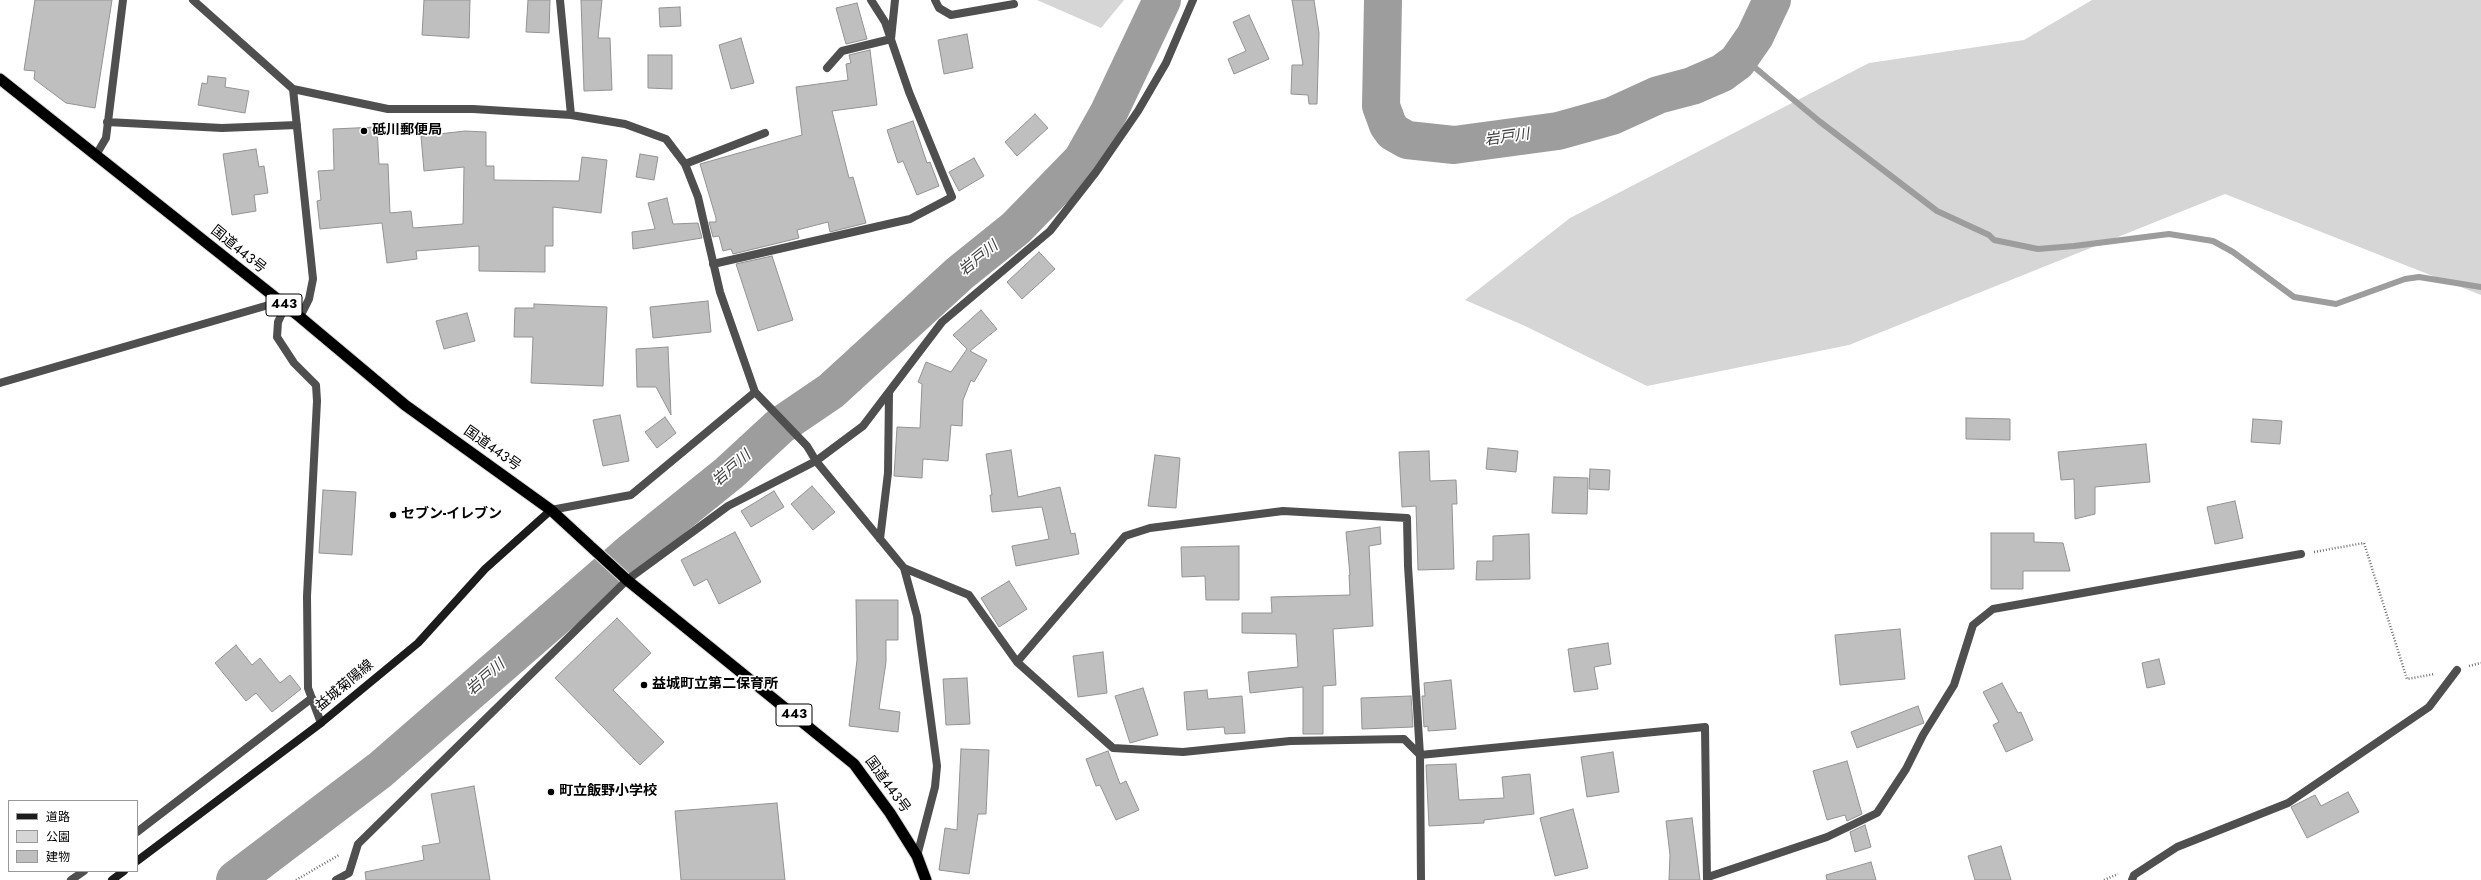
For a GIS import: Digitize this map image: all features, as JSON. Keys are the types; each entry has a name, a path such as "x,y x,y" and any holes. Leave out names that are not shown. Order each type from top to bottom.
{"highway":[{"name":"国道443号","path":"0,79 300,317 405,405 552,510 628,580 854,764 890,813 917,856 926,880"}],"main road":[{"name":"益城菊陽線","path":"138,860 321,723 418,643 485,569 552,510"},
{"path":"112,880 123,872"}],"street":[{"path":"96,155 106,138 123,0"},
{"path":"193,0 293,89 388,109 473,110 571,115 625,124 666,139 685,164 698,197 720,292 755,392 807,446 816,461 904,568 917,616 937,766 935,787 917,856"},
{"path":"560,0 571,115"},
{"path":"713,264 910,219 952,197 909,92 885,22 871,0"},
{"path":"891,39 895,0"},
{"path":"935,0 939,8 951,15 1014,4"},
{"path":"336,880 349,873 358,844 628,580 728,506 816,461 863,426 942,322 1050,231 1096,172 1138,111 1166,63 1194,0"},
{"path":"827,68 842,51 891,39"},
{"path":"293,89 313,279 309,299 300,317"},
{"path":"107,122 222,128 297,125"},
{"path":"685,164 765,132"},
{"path":"0,383 282,304 278,322 277,337 294,363 316,385 317,401 307,596 308,688 321,723"},
{"path":"552,510 631,496 755,392"},
{"path":"880,539 888,473 889,393"},
{"path":"1017,662 1125,536 1150,528 1283,511 1407,518 1408,566 1420,755 1421,880"},
{"path":"1420,755 1705,726 1707,879 1827,837 1877,813 1906,769 1923,735 1954,685 1973,625 1993,609 2301,554"},
{"path":"904,568 969,595 1017,662 1113,748 1183,752 1290,741 1404,739 1420,755"},
{"path":"2132,880 2134,875 2177,847 2288,803 2429,707 2457,670"},
{"path":"138,831 312,698"},
{"path":"71,880 83,872"}],"path":[{"path":"2301,554 2364,542 2407,679 2457,670"},
{"path":"296,880 358,844"}],"green space":[{"path":"1037,0 1124,0 1101,28"},
{"path":"2092,0 2481,0 2481,295 2225,194 1849,345 1647,386 1525,326 1465,300 1570,218 1869,63 2024,40"}],"building":[{"path":"35,0 112,0 95,108 66,103 34,79 35,71 24,70"},
{"path":"424,0 470,0 469,38 422,35"},
{"path":"528,0 550,0 549,33 526,32"},
{"path":"581,0 602,0 598,38 610,38 612,90 584,91"},
{"path":"1292,0 1314,0 1319,33 1317,104 1309,104 1308,95 1291,94 1292,65 1303,65"},
{"path":"857,3 867,39 846,44 836,8"},
{"path":"680,7 681,26 660,27 659,8"},
{"path":"1249,15 1269,59 1234,74 1228,59 1246,51 1233,22"},
{"path":"967,34 973,68 944,74 938,40"},
{"path":"741,38 754,83 731,89 719,45"},
{"path":"870,50 877,105 832,111 849,178 853,177 866,223 830,232 828,222 797,230 799,238 733,254 731,249 723,251 719,236 713,237 709,222 716,222 716,218 700,164 802,135 796,87 848,80 846,64 851,63 849,55"},
{"path":"648,55 672,55 672,89 648,88"},
{"path":"208,76 226,78 225,87 249,91 245,113 198,105 202,83 207,84"},
{"path":"1035,114 1048,128 1017,156 1005,142"},
{"path":"913,121 927,163 930,162 939,186 917,195 903,161 898,163 887,130"},
{"path":"377,127 379,164 388,164 390,213 411,211 413,228 463,224 464,167 424,171 421,136 465,131 486,132 486,166 494,166 494,180 579,181 582,157 607,160 601,213 553,207 553,246 545,246 545,272 479,271 479,246 416,251 417,259 387,263 382,223 320,229 317,201 321,200 318,171 334,170 333,129"},
{"path":"256,149 259,167 264,166 268,193 254,195 256,211 232,215 223,154"},
{"path":"640,154 658,157 654,180 636,177"},
{"path":"974,158 984,176 959,191 949,172"},
{"path":"667,198 673,224 698,223 702,238 633,249 632,232 655,229 648,203"},
{"path":"1039,252 1055,269 1022,299 1007,282"},
{"path":"772,256 793,320 758,331 736,264"},
{"path":"708,301 711,332 653,338 650,307"},
{"path":"534,304 607,307 603,386 531,383 533,337 514,337 515,308 534,308"},
{"path":"981,310 997,329 970,351 987,360 974,382 971,380 963,400 962,426 951,425 948,461 923,459 922,478 894,476 897,427 920,428 922,384 918,382 926,362 951,372 967,349 953,335"},
{"path":"467,313 475,341 444,349 436,321"},
{"path":"668,347 671,415 656,387 637,387 636,349"},
{"path":"620,415 629,461 603,466 593,420"},
{"path":"665,417 676,433 657,448 645,432"},
{"path":"1966,418 2010,419 2010,440 1966,439"},
{"path":"2253,419 2282,421 2280,444 2251,442"},
{"path":"2146,444 2150,482 2095,487 2095,514 2075,519 2074,479 2061,480 2058,452"},
{"path":"1488,448 1518,451 1516,472 1486,469"},
{"path":"1011,450 1018,497 1060,487 1071,534 1075,533 1079,554 1016,566 1012,546 1049,539 1042,507 992,512 990,495 992,495 986,454"},
{"path":"1429,451 1430,481 1456,480 1457,504 1452,504 1454,569 1418,570 1416,506 1402,507 1399,452"},
{"path":"1155,455 1180,458 1176,508 1148,506"},
{"path":"1590,469 1610,470 1609,490 1589,489"},
{"path":"1554,477 1588,478 1587,514 1552,513"},
{"path":"812,486 835,512 813,530 791,504"},
{"path":"323,490 356,492 352,555 319,553"},
{"path":"774,491 784,507 751,527 741,511"},
{"path":"2235,501 2243,538 2215,544 2207,507"},
{"path":"1380,527 1381,544 1369,546 1373,626 1333,629 1336,685 1323,686 1323,734 1303,734 1303,687 1250,693 1248,672 1298,667 1296,634 1242,633 1242,613 1272,613 1271,597 1350,595 1350,575 1346,532"},
{"path":"735,532 761,582 719,604 707,579 694,586 681,560"},
{"path":"1991,533 2034,533 2034,542 2063,543 2070,571 2023,571 2023,589 1991,589"},
{"path":"1529,534 1530,579 1476,580 1477,561 1493,561 1493,536"},
{"path":"1239,546 1239,600 1206,600 1205,576 1182,577 1181,547"},
{"path":"1009,581 1027,609 999,627 981,598"},
{"path":"856,600 898,600 898,640 886,640 886,662 879,709 900,712 898,732 849,726 857,660"},
{"name":"益城町立第二保育所","path":"617,618 651,653 613,690 664,742 640,765 555,678"},
{"path":"1900,629 1905,679 1840,685 1835,635"},
{"path":"1608,643 1611,664 1594,667 1598,689 1574,692 1568,649"},
{"path":"236,645 252,665 260,658 280,683 290,675 301,689 272,712 256,693 246,701 215,663"},
{"path":"1103,652 1107,693 1078,697 1073,656"},
{"path":"2159,659 2165,684 2147,688 2142,663"},
{"path":"967,678 970,724 946,725 943,679"},
{"path":"1451,680 1456,729 1428,731 1428,726 1424,727 1422,696 1425,696 1424,683"},
{"path":"2002,683 2018,713 2021,712 2033,740 2006,752 1993,725 1999,722 1983,692"},
{"path":"1143,688 1158,735 1130,743 1115,696"},
{"path":"1207,690 1208,699 1242,696 1245,733 1225,734 1224,727 1187,730 1184,692"},
{"path":"1411,696 1413,727 1362,729 1361,698"},
{"path":"1918,706 1924,723 1857,748 1851,732"},
{"path":"961,749 989,750 986,814 978,814 969,874 939,870 945,828 957,830"},
{"path":"1108,751 1120,784 1126,781 1139,810 1116,820 1100,785 1096,786 1086,759"},
{"path":"1613,752 1619,792 1587,797 1581,757"},
{"path":"1847,761 1862,814 1847,821 1845,815 1827,820 1813,771"},
{"path":"1456,764 1459,800 1504,798 1502,777 1530,774 1534,814 1484,820 1484,823 1429,826 1426,765"},
{"path":"474,786 490,880 366,880 365,872 424,860 422,846 440,843 431,794"},
{"path":"2348,792 2359,812 2307,838 2291,807 2315,795 2321,806"},
{"path":"777,803 785,880 681,880 675,811"},
{"path":"1573,809 1588,868 1555,876 1540,818"},
{"path":"1692,818 1700,880 1669,880 1670,855 1666,821"},
{"path":"1865,825 1871,847 1855,852 1850,832"},
{"path":"2001,846 2011,880 1975,880 1968,856"},
{"path":"1871,862 1876,880 1827,880 1826,875"}],"waterway":[{"name":"岩戸川","path":"235,880 380,770 631,552 729,473 781,425 831,391 960,273 1016,228 1082,160 1109,112 1162,0"},
{"name":"岩戸川","path":"1383,0 1381,106 1388,125 1393,132 1407,140 1454,145 1558,131 1612,116 1658,95 1692,86 1722,73 1737,62 1755,36 1772,0"},
{"path":"1741,56 1819,121 1937,211 1989,235 1994,240 2038,249 2169,234 2213,241 2233,252 2294,297 2336,304 2405,279 2419,277 2481,287"}],"place":[{"name":"砥川郵便局","path":"364,131"},
{"name":"セブン-イレブン","path":"393,515"},
{"name":"益城町立第二保育所","path":"644,685"},
{"name":"町立飯野小学校","path":"551,792"}]}
